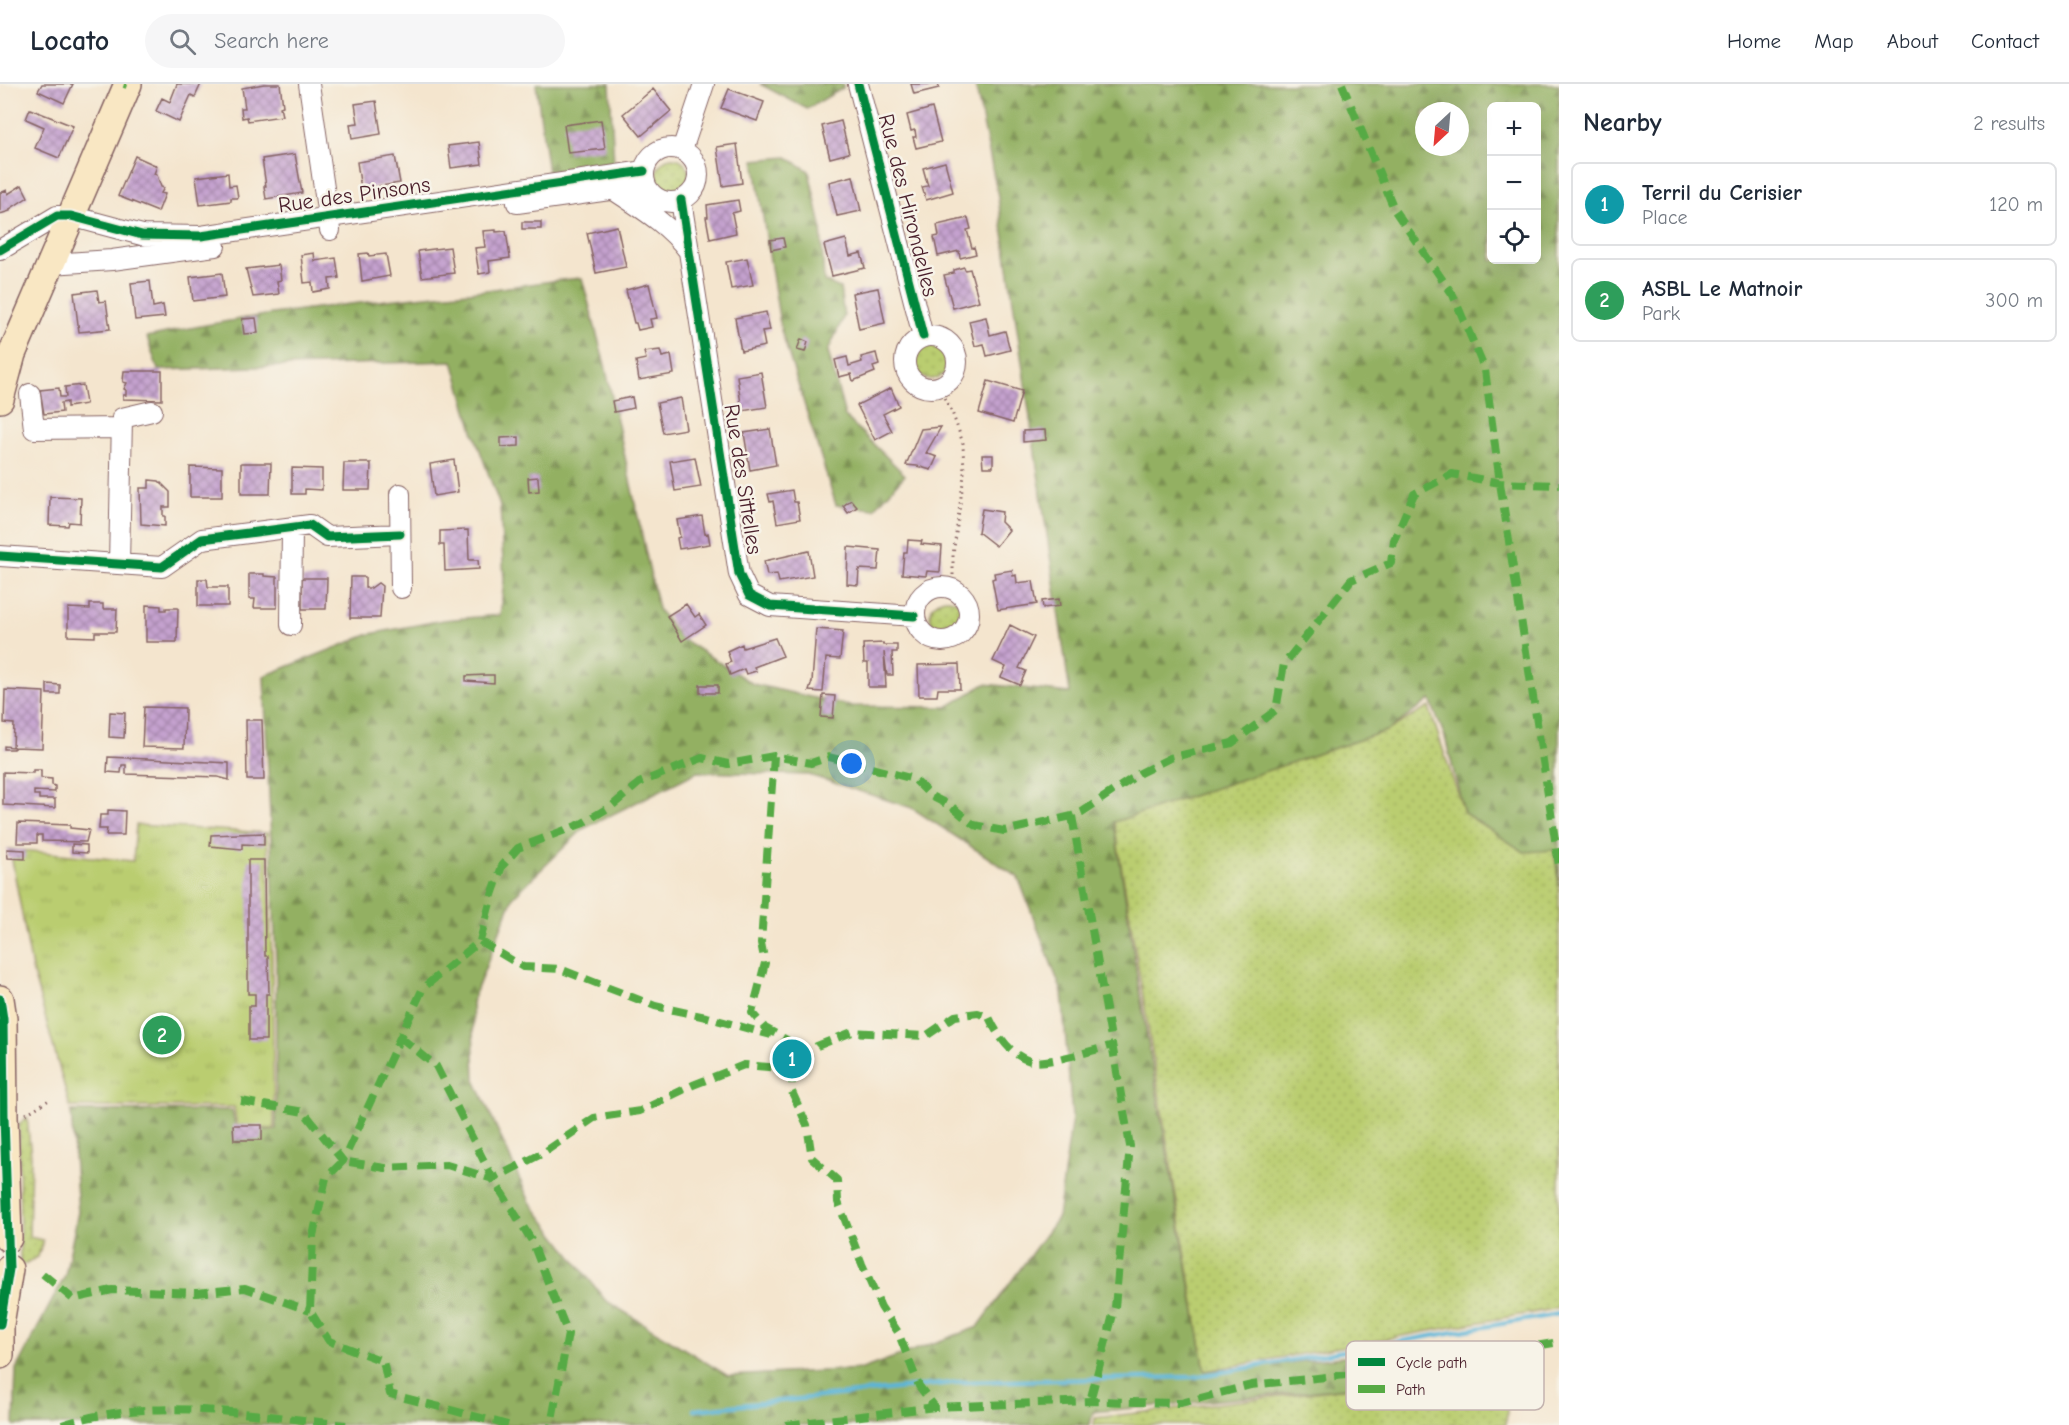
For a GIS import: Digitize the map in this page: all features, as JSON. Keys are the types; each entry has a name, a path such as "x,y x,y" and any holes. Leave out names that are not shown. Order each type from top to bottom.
{"street":[{"path":"0,399 12,354 128,84"},
{"path":"309,84 329,223"},
{"path":"682,150 704,84"},
{"name":"Rue des Hirondelles","path":"858,84 923,336"},
{"path":"666,148 682,150 692,158 698,173 696,186 681,200 664,202 651,193 645,178 647,161 657,151 666,148"},
{"name":"Rue des Pinsons","path":"71,216 142,235 201,236 614,190 645,178"},
{"name":"Rue des Pinsons","path":"51,264 112,260 329,223 645,178"},
{"path":"614,190 658,219 676,235 688,250"},
{"name":"Rue des Sittelles","path":"681,200 739,573 749,595 770,606 914,616"},
{"path":"0,250 57,216 71,216"},
{"path":"923,336 939,337 952,347 956,356 957,363 953,375 940,387 926,387 916,383 910,377 906,367 906,355 917,340 923,336"},
{"path":"30,394 34,429 122,428"},
{"path":"119,564 122,418 152,411"},
{"path":"400,494 401,588"},
{"path":"0,556 162,567 202,538 310,525 327,537 400,534"},
{"path":"291,625 292,527"},
{"path":"943,586 953,589 966,600 968,623 956,638 944,641 934,640 926,636 917,625 914,616 916,604 928,590 943,586"},
{"path":"0,999 3,1019 3,1152 9,1269 0,1323 0,1355"}],"path":[{"path":"940,387 963,443 964,475 953,555 953,589"},
{"path":"4,1117 22,1117 49,1100"}],"green space":[{"path":"536,84 610,84 614,165 548,173"},
{"path":"760,84 843,84 843,88 807,109"},
{"path":"975,84 1559,84 1559,886 1554,850 1524,852 1464,813 1445,737 1430,700 1389,730 1114,822 1139,989 1205,1371 1346,1357 1346,1388 1093,1412 1090,1425 14,1425 16,1369 65,1276 78,1212 71,1111 232,1110 236,1129 276,1130 276,961 264,676 370,634 443,620 500,615 504,581 500,506 474,434 453,361 158,370 147,337 226,321 307,309 582,278 605,365 658,609 679,637 753,684 850,706 947,707 985,684 1070,693 997,191","holes":["697,772 809,775 912,808 1018,877 1062,992 1072,1117 1058,1217 978,1327 862,1369 728,1376 605,1300 530,1202 475,1080 472,1002 513,897 583,829"]},
{"path":"787,157 809,171 821,226 824,281 840,288 844,316 828,351 845,416 905,475 874,509 836,505 781,330 754,160"},
{"path":"673,158 685,162 689,174 685,186 673,190 661,186 657,174 661,162"},
{"path":"931,345 943,350 948,362 943,374 931,379 919,374 914,362 919,350"},
{"path":"947,599 959,604 964,616 959,628 947,633 935,628 930,616 935,604"},
{"path":"1429,707 1464,813 1554,850 1559,881 1559,1308 1374,1341 1346,1341 1346,1346 1205,1371 1114,822 1388,730"},
{"path":"136,825 267,833 272,960 274,1129 237,1127 234,1107 70,1107 32,969 10,849 133,861"},
{"path":"27,1117 31,1156 29,1237 43,1240 38,1257 20,1266 19,1124"},
{"path":"1346,1388 1346,1410 1507,1410 1506,1425 1094,1425 1095,1418"}],"building":[{"path":"42,84 73,84 64,103 38,91"},
{"path":"177,84 201,84 195,97 191,95 179,122 156,111 162,98 170,102"},
{"path":"280,84 282,116 248,121 247,117 242,118 241,108 245,108 242,88"},
{"path":"911,84 938,84 939,88 914,94"},
{"path":"653,89 671,111 641,136 623,114"},
{"path":"729,89 764,102 757,121 721,108"},
{"path":"376,101 381,134 352,139 350,124 358,123 355,104"},
{"path":"932,108 941,142 916,148 913,137 916,137 915,130 911,131 907,115"},
{"path":"30,109 73,126 59,158 35,148 44,127 26,119"},
{"path":"601,120 605,149 568,153 564,125"},
{"path":"841,121 849,153 830,158 822,126"},
{"path":"479,142 482,164 451,168 448,146"},
{"path":"737,144 742,183 723,186 717,147"},
{"path":"295,154 302,193 266,199 262,159"},
{"path":"135,156 157,166 154,174 157,175 161,187 164,188 161,193 165,194 158,212 118,196"},
{"path":"395,156 400,183 361,189 357,162"},
{"path":"945,162 953,192 926,200 922,187 928,186 923,168"},
{"path":"228,173 229,186 236,185 238,198 200,205 196,177"},
{"path":"853,176 861,211 837,216 829,182"},
{"path":"22,185 28,197 10,211 0,214 0,193 7,190 8,194"},
{"path":"738,200 740,211 732,213 736,233 710,239 706,217 708,217 707,205"},
{"path":"968,218 971,229 967,230 976,254 960,258 959,251 938,256 934,237 939,236 937,225"},
{"path":"522,222 541,222 541,229 522,229"},
{"path":"617,226 626,267 596,273 587,233"},
{"path":"496,230 496,232 506,231 510,258 489,261 490,272 479,274 475,248 485,247 483,231"},
{"path":"783,238 785,247 771,250 770,240"},
{"path":"846,239 850,256 861,253 865,268 832,276 824,245"},
{"path":"450,247 454,273 422,277 418,251"},
{"path":"314,253 315,261 336,258 339,278 329,279 330,289 313,292 312,282 304,283 301,255"},
{"path":"368,253 369,256 386,254 390,276 362,281 359,254"},
{"path":"747,258 753,285 731,289 726,262"},
{"path":"279,265 281,280 277,281 279,294 253,297 246,269"},
{"path":"964,267 965,270 970,269 979,301 953,308 944,275 954,273 954,270"},
{"path":"222,273 225,297 193,301 190,277"},
{"path":"150,281 153,307 163,305 165,317 135,320 131,283"},
{"path":"649,284 657,318 650,319 652,327 638,330 634,323 626,290"},
{"path":"878,288 885,323 859,329 852,293"},
{"path":"97,290 99,302 106,301 110,329 79,332 74,293"},
{"path":"766,312 770,330 762,331 765,346 741,351 735,318"},
{"path":"986,317 990,335 1005,331 1010,350 987,356 984,344 975,346 969,321"},
{"path":"256,318 258,333 244,334 242,319"},
{"path":"801,339 808,342 805,352 797,350"},
{"path":"660,350 662,357 671,355 674,374 639,380 636,361 646,359 644,352"},
{"path":"876,353 879,365 873,367 875,372 853,381 851,374 839,377 835,360 847,357 849,366 862,362 861,357"},
{"path":"124,371 162,371 162,400 123,399 123,395 126,395 124,389 127,383 123,382"},
{"path":"761,372 767,407 742,411 737,376"},
{"path":"988,381 1022,391 1013,423 979,413"},
{"path":"83,385 86,404 67,407 67,402 61,403 62,412 44,414 40,390 59,388 60,397 66,397 65,387"},
{"path":"891,388 899,406 883,414 892,431 875,440 857,405"},
{"path":"632,397 634,408 614,412 612,401"},
{"path":"681,398 686,429 663,433 657,403"},
{"path":"941,427 926,453 937,457 931,470 906,465 921,429"},
{"path":"770,429 776,465 750,470 744,433"},
{"path":"1045,430 1046,440 1023,442 1023,431"},
{"path":"519,437 519,446 501,447 501,438"},
{"path":"982,455 993,455 993,467 983,467"},
{"path":"695,457 701,487 675,491 670,461"},
{"path":"454,460 458,492 434,496 430,464"},
{"path":"241,463 271,463 270,494 241,494"},
{"path":"344,463 371,463 370,490 343,490"},
{"path":"190,467 222,468 222,497 190,497"},
{"path":"292,468 322,469 322,490 305,489 305,494 292,494"},
{"path":"538,477 539,491 529,492 528,478"},
{"path":"149,480 159,481 170,492 170,507 163,507 165,526 141,524 140,488 149,488"},
{"path":"792,490 800,519 777,523 773,501 770,502 768,494"},
{"path":"50,497 81,498 80,523 69,522 68,526 49,525"},
{"path":"851,500 857,507 848,513 843,506"},
{"path":"982,509 1002,512 1001,522 1009,530 996,546 978,532"},
{"path":"702,516 705,534 708,533 710,544 679,549 677,538 680,537 677,520"},
{"path":"468,530 469,560 478,560 479,569 445,571 444,545 440,545 440,531"},
{"path":"908,540 942,546 940,572 927,571 926,576 902,574 904,552 907,552"},
{"path":"848,547 880,550 878,570 859,569 858,585 847,584"},
{"path":"809,551 813,576 779,582 777,574 767,575 764,561"},
{"path":"1012,570 1013,576 1016,575 1017,583 1033,581 1037,604 998,610 992,579 995,578 994,573"},
{"path":"249,574 277,577 277,608 254,608 255,599 249,599"},
{"path":"351,577 365,577 365,588 371,588 378,583 382,586 380,618 350,618"},
{"path":"302,578 327,578 326,609 302,609"},
{"path":"198,579 207,579 208,587 228,587 228,606 198,606"},
{"path":"1059,599 1060,606 1043,608 1042,601"},
{"path":"90,604 103,604 103,609 117,609 116,632 95,632 95,637 68,636 68,608 90,609"},
{"path":"686,604 695,617 699,614 706,625 682,641 667,616"},
{"path":"146,605 161,606 161,610 178,608 177,642 146,642"},
{"path":"1010,625 1034,637 1019,668 1026,671 1020,685 1001,677 1006,667 993,661"},
{"path":"816,629 843,631 840,659 826,658 823,692 809,691 812,682"},
{"path":"775,638 783,656 754,667 756,671 746,674 744,669 730,675 726,664 731,662 727,651 742,644 743,648"},
{"path":"883,643 883,645 897,645 897,652 892,652 893,675 887,675 884,652 886,687 868,687 868,663 864,663 863,644"},
{"path":"959,664 960,689 938,689 937,696 919,696 918,665"},
{"path":"494,675 494,683 466,681 466,676"},
{"path":"47,684 60,685 60,694 47,694"},
{"path":"700,685 718,685 718,693 700,693"},
{"path":"5,690 44,692 42,748 4,749 4,746 13,747 14,724 4,723"},
{"path":"823,695 835,696 833,718 821,717"},
{"path":"144,707 185,708 184,748 142,747"},
{"path":"110,712 125,713 124,738 109,737"},
{"path":"246,720 262,720 264,780 247,780"},
{"path":"108,757 229,763 229,780 218,777 126,774 126,765 122,765 121,773 107,772"},
{"path":"33,770 41,770 41,778 52,779 55,792 34,791 34,795 39,795 39,799 55,799 55,808 3,805 3,772 33,773"},
{"path":"108,810 125,811 124,835 106,835 107,829 99,829 100,815 108,815"},
{"path":"18,823 70,825 70,828 89,830 86,842 42,841 42,835 37,835 37,843 17,843"},
{"path":"264,833 264,845 242,844 242,849 210,846 211,835"},
{"path":"72,844 87,845 87,853 72,852"},
{"path":"7,849 25,850 25,859 8,858"},
{"path":"248,860 264,860 265,956 268,956 269,994 266,994 266,1040 249,1040 249,1006 255,1006 255,994 248,994"},
{"path":"233,1125 262,1125 262,1140 234,1140"}],"waterway":[{"path":"1403,1341 1559,1314"},
{"path":"694,1410 961,1382 1194,1377 1346,1351"}],"marked path":[{"path":"1342,84 1395,211 1453,295 1485,370 1500,483 1559,865"},
{"path":"241,1101 304,1112 343,1161 423,988 480,941 502,866 518,848 581,824 613,805 639,783 702,758 728,764 774,756 811,763 829,757 914,779 931,796 951,806 974,825 1004,831 1072,816 1082,812 1140,773 1170,758 1232,743 1276,710 1284,664 1351,580 1391,563 1394,540 1414,494 1452,474 1500,483 1559,485"},
{"path":"774,756 761,943 765,963 752,1013 765,1028 787,1040 797,1064"},
{"path":"1072,816 1130,1146 1115,1307 1090,1401"},
{"path":"480,941 523,967 560,969 655,1006 771,1035"},
{"path":"508,1425 390,1394 383,1361 329,1341 310,1311 313,1236 326,1178 343,1161 385,1168 447,1165 493,1179 543,1153 594,1118 640,1111 693,1085 744,1065 792,1069 817,1046 852,1032 926,1036 955,1016 978,1013 989,1017 1000,1037 1011,1049 1030,1061 1059,1059 1113,1045"},
{"path":"400,1037 436,1066 493,1179 532,1241 568,1334 551,1425"},
{"path":"792,1069 792,1092 807,1125 812,1158 837,1180 838,1202 862,1264 881,1307 898,1332 919,1386 935,1407"},
{"path":"43,1274 73,1299 112,1290 197,1293 245,1288 310,1311"},
{"path":"1544,1345 1559,1342"},
{"path":"786,1425 935,1407 1090,1401 1181,1403 1251,1385 1346,1375"},
{"path":"62,1425 96,1416 167,1409 239,1413 346,1425"}],"cycle path":[{"path":"858,84 923,336"},
{"path":"0,250 57,216 71,216 142,235 201,236 644,171"},
{"path":"681,200 739,574 749,595 770,606 914,616"},
{"path":"0,556 162,567 202,539 310,525 327,537 400,534"},
{"path":"0,999 3,1019 9,1269 0,1324"}],"place":[{"name":"ASBL Le Matnoir","path":"162,1035"},
{"name":"Terril du Cerisier","path":"792,1059"}]}
